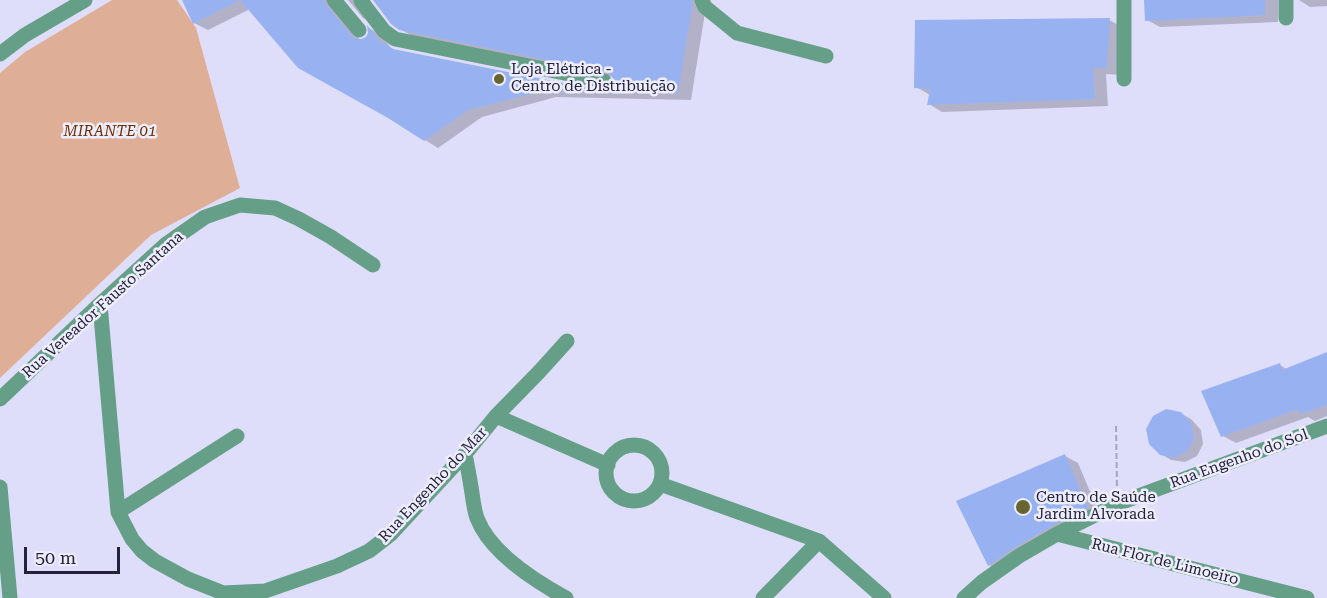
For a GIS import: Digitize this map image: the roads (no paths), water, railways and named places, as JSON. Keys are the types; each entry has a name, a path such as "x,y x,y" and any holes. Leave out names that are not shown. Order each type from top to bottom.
{"street":[{"path":"0,54 25,35 85,0"},
{"path":"334,0 359,30"},
{"path":"361,0 384,31 395,39 604,81"},
{"path":"702,0 705,7 737,33 826,56"},
{"path":"1124,0 1124,79"},
{"path":"1286,0 1286,18"},
{"name":"Rua Vereador Fausto Santana","path":"0,399 165,245 205,217 240,205 275,208 331,237 373,265"},
{"name":"Rua Engenho do Mar","path":"100,304 118,512 132,539 142,551 155,561 216,595 269,595 369,551 391,534 465,454 496,416 567,341"},
{"path":"496,416 608,465"},
{"name":"Rua Engenho do Sol","path":"964,598 982,582 1020,556 1057,534 1117,504 1327,426"},
{"path":"118,512 237,436"},
{"path":"627,446 646,448 654,454 661,465 660,484 649,497 640,501 621,498 609,485 608,465 618,450 627,446"},
{"path":"465,454 477,518 487,537 501,553 522,570 566,598"},
{"path":"660,484 819,541 884,598"},
{"path":"0,487 10,598"},
{"name":"Rua Flor de Limoeiro","path":"1057,534 1307,598"},
{"path":"763,598 819,541"}],"place":[{"name":"Loja Elétrica - Centro de Distribuição","path":"499,79"},
{"name":"Centro de Saúde Jardim Alvorada","path":"1023,507"}],"park label":[{"name":"MIRANTE 01","path":"110,132"}]}
